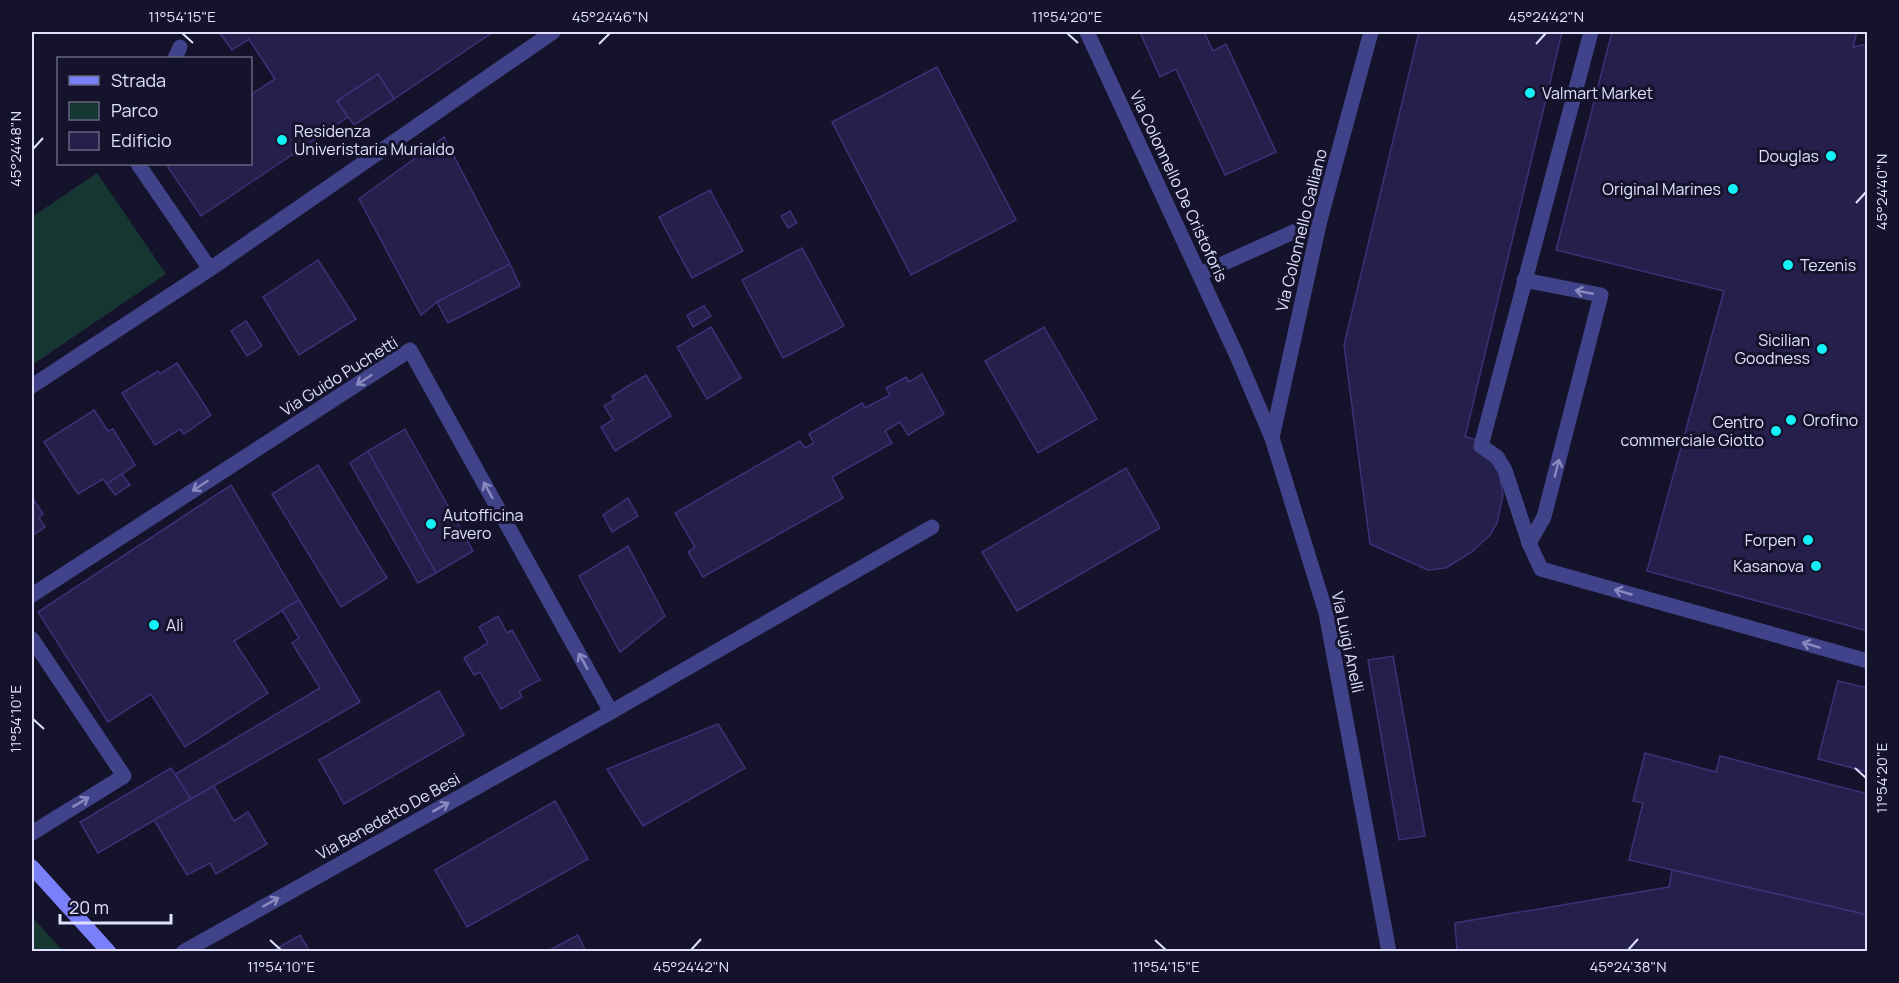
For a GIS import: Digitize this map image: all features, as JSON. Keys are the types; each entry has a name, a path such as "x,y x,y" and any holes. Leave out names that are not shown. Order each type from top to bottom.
{"street":[{"path":"32,387 210,269 553,32"},
{"name":"Via Colonnello De Cristoforis","path":"1087,32 1237,356"},
{"name":"Via Colonnello Galliano","path":"1272,438 1320,220 1371,32"},
{"path":"1590,32 1481,446 1497,457 1505,470 1529,543 1541,569 1868,660"},
{"path":"139,165 210,269"},
{"path":"1200,274 1320,220"},
{"path":"1524,280 1601,295 1544,517 1529,543"},
{"name":"Via Guido Puchetti","path":"32,595 410,350 611,712"},
{"name":"Via Luigi Anelli","path":"1237,356 1272,438 1326,613 1387,950"},
{"name":"Via Benedetto De Besi","path":"183,951 611,712 932,527"},
{"path":"32,639 124,776 32,833"},
{"path":"32,867 109,951"}],"green space":[{"path":"97,173 166,274 32,365 32,217"},
{"path":"32,917 63,951 32,951"}],"building":[{"name":"Residenza Univeristaria Murialdo","path":"219,32 493,32 394,99 378,74 337,101 348,117 201,216 167,165 252,165 252,94 275,79 249,39 232,50"},
{"path":"1140,32 1204,32 1213,51 1226,44 1276,152 1225,175 1176,69 1160,77"},
{"path":"1419,32 1562,32 1465,437 1474,439 1493,460 1499,472 1503,495 1497,523 1490,535 1473,551 1446,568 1428,570 1370,544 1344,345"},
{"name":"Centro commerciale Giotto","path":"1612,32 1857,32 1853,47 1868,44 1868,631 1647,571 1724,291 1556,250"},
{"path":"937,67 1016,220 911,275 832,122"},
{"path":"378,74 394,99 354,125 337,101"},
{"path":"444,137 510,264 437,302 421,315 359,199"},
{"path":"710,190 743,251 692,278 659,217"},
{"path":"790,211 797,223 788,228 781,216"},
{"path":"802,248 844,326 783,358 742,280"},
{"path":"318,260 356,319 299,355 263,297"},
{"path":"510,264 520,286 448,323 437,302"},
{"path":"704,306 711,316 693,327 687,315"},
{"path":"246,321 262,346 247,356 231,331"},
{"path":"711,327 741,378 707,399 677,347"},
{"path":"1044,327 1097,419 1038,453 985,361"},
{"path":"177,363 211,415 184,434 180,429 155,445 122,393 158,371 160,374"},
{"path":"922,374 944,414 908,435 900,422 885,431 892,443 832,477 843,498 703,577 688,552 695,547 675,513 800,441 805,448 814,443 809,434 862,403 865,408 890,395 886,388 906,377 909,382"},
{"path":"646,375 671,416 615,451 601,427 613,420 604,406 614,400 612,396"},
{"path":"94,410 108,431 113,429 135,465 107,484 103,479 78,494 44,442"},
{"path":"405,429 473,551 436,573 368,451"},
{"path":"368,451 436,573 418,583 350,463"},
{"path":"318,465 387,578 341,607 272,494"},
{"path":"1126,468 1160,528 1017,611 982,552"},
{"path":"122,474 130,485 115,495 107,484"},
{"path":"231,485 299,600 234,641 268,693 185,747 151,694 108,722 38,612"},
{"path":"32,497 43,514 39,518 45,527 32,536"},
{"path":"628,498 638,516 612,532 603,515"},
{"path":"628,546 665,616 620,652 579,576"},
{"path":"299,600 360,702 191,799 174,775 320,688 292,643 299,638 282,610"},
{"path":"498,616 507,633 512,630 540,680 519,691 522,697 501,709 480,672 474,675 464,658 488,643 479,627"},
{"path":"1393,656 1425,836 1399,840 1368,660"},
{"path":"1838,681 1868,688 1868,772 1818,759"},
{"path":"439,691 464,735 344,804 319,760"},
{"path":"718,724 745,768 643,826 607,769"},
{"path":"1645,753 1716,772 1720,756 1868,794 1868,915 1629,860 1643,803 1633,801"},
{"path":"171,768 191,799 98,853 80,822"},
{"path":"214,786 234,821 248,812 267,844 216,874 210,863 187,875 154,820"},
{"path":"555,801 588,859 467,927 435,870"},
{"path":"1672,870 1868,915 1868,952 1457,952 1455,923 1669,887"},
{"path":"300,935 310,952 271,952"},
{"path":"578,935 586,952 546,952"}],"place":[{"name":"Valmart Market","path":"1530,93"},
{"name":"Residenza Univeristaria Murialdo","path":"282,140"},
{"name":"Douglas","path":"1831,156"},
{"name":"Original Marines","path":"1733,189"},
{"name":"Tezenis","path":"1788,265"},
{"name":"Sicilian Goodness","path":"1822,349"},
{"name":"Orofino","path":"1791,420"},
{"name":"Centro commerciale Giotto","path":"1776,431"},
{"name":"Autofficina Favero","path":"431,524"},
{"name":"Forpen","path":"1808,540"},
{"name":"Kasanova","path":"1816,566"},
{"name":"Alì","path":"154,625"}]}
